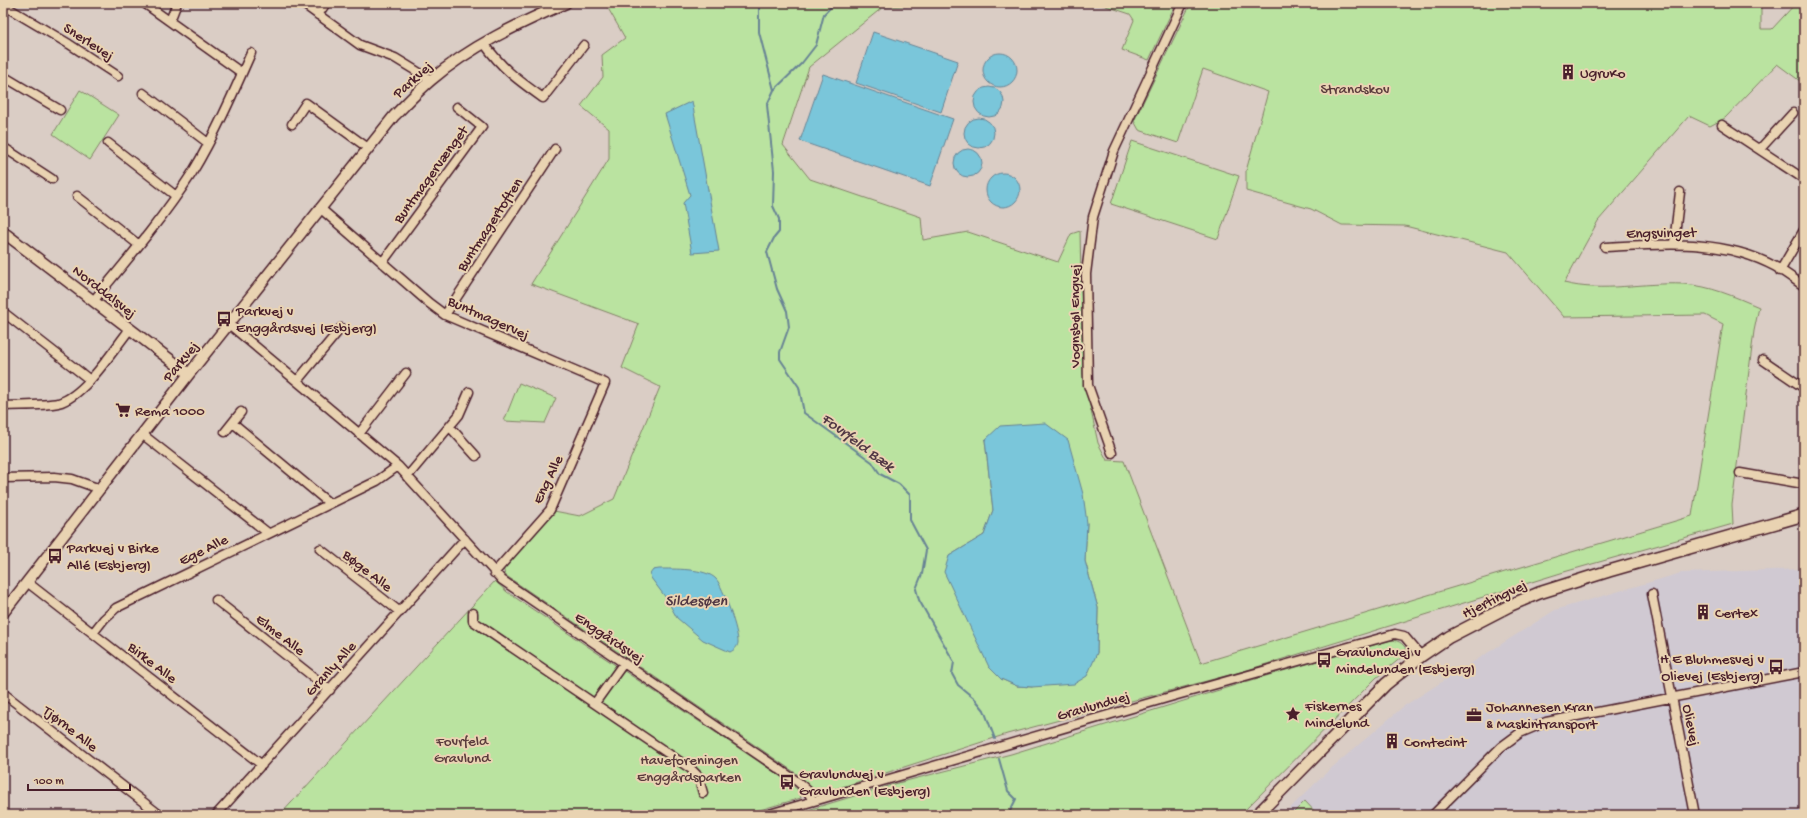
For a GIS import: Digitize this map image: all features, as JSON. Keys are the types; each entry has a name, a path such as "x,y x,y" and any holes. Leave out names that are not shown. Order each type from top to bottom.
{"main road":[{"name":"Hjertingvej","path":"1257,815 1372,698 1421,656 1449,637 1539,593 1609,571 1804,515"}],"street":[{"path":"144,3 242,73"},
{"path":"170,21 177,3"},
{"path":"302,3 360,45 395,58 431,80"},
{"path":"318,15 326,3"},
{"name":"Parkvej","path":"3,613 189,374 230,325 320,208 394,116 431,80 484,43 517,24 566,3"},
{"name":"Vognsbøl Engvej","path":"1112,453 1088,385 1086,274 1093,217 1114,151 1183,3"},
{"name":"Snerlevej","path":"3,5 69,44 118,76"},
{"path":"484,43 494,57 510,74 543,98 584,45"},
{"path":"94,300 139,245 192,172 224,114 251,53"},
{"path":"3,76 60,110"},
{"path":"143,93 208,143"},
{"path":"292,124 306,103 368,148"},
{"name":"Buntmagervænget","path":"382,263 482,127 457,107"},
{"path":"1760,149 1793,113"},
{"path":"1722,125 1804,179"},
{"path":"108,144 176,196"},
{"path":"3,147 52,179"},
{"name":"Buntmagertoften","path":"445,315 555,149"},
{"path":"1674,243 1680,192"},
{"path":"77,196 139,245"},
{"name":"Buntmagervej","path":"320,208 428,303 445,315 605,383"},
{"path":"1780,271 1804,230"},
{"name":"Norddalsvej","path":"3,232 189,374"},
{"name":"Engsvinget","path":"1604,247 1674,243 1707,246 1742,254 1780,271 1804,286"},
{"path":"3,312 90,380"},
{"name":"Enggårdsvej","path":"230,325 398,466 502,580 798,782 807,790 813,801"},
{"path":"297,381 341,328"},
{"path":"3,406 59,403 76,394 90,380 130,329"},
{"path":"1763,360 1804,388"},
{"path":"359,434 406,373"},
{"name":"Eng Alle","path":"494,573 550,510 605,383"},
{"path":"407,477 450,428 459,415 469,392"},
{"path":"225,432 241,412"},
{"path":"233,422 329,503"},
{"path":"450,428 476,456"},
{"path":"142,434 268,533"},
{"name":"Ege Alle","path":"93,633 104,619 116,608 329,503 377,481 398,466"},
{"path":"1740,473 1804,484"},
{"path":"3,478 54,476 100,489"},
{"name":"Granly Alle","path":"216,815 466,540"},
{"name":"Bøge Alle","path":"320,549 400,612"},
{"name":"Birke Alle","path":"27,582 262,765"},
{"name":"Olievej","path":"1652,594 1695,815"},
{"name":"Elme Alle","path":"216,600 330,690"},
{"path":"473,613 473,621 691,769 698,776 703,793"},
{"name":"Gravlundvej","path":"766,815 1395,634 1404,636 1421,656"},
{"path":"595,703 623,664"},
{"path":"1433,815 1501,747 1520,732 1546,722 1804,672"},
{"name":"Tjørne Alle","path":"3,693 160,815"}],"shaded area":[{"path":"1804,569 1804,815 1283,815 1328,771 1404,706 1555,610 1681,573"}],"green space":[{"name":"Strandskov","path":"605,3 911,3 907,6 883,7 809,67 783,145 810,179 921,217 923,240 968,232 1058,262 1071,234 1080,231 1083,374 1098,443 1107,460 1124,461 1201,663 1692,516 1723,324 1705,315 1564,317 1508,252 1405,226 1342,225 1311,209 1246,191 1246,171 1268,92 1203,69 1178,143 1139,130 1134,121 1191,3 1761,3 1761,29 1772,29 1796,3 1804,3 1804,84 1777,64 1725,118 1710,126 1689,116 1598,221 1564,283 1593,287 1668,284 1693,285 1722,292 1759,307 1754,331 1732,505 1733,524 1564,572 1244,671 1007,734 817,795 797,774 505,575 503,567 554,511 580,516 614,499 660,387 622,368 639,324 531,284 609,159 609,129 581,106 603,77 602,55 625,38","holes":["985,440 1087,523 1085,561 1098,608 1097,653 1032,687 1017,686 1001,679 949,556 984,535 993,510"]},
{"path":"1097,3 1176,3 1149,60 1122,50 1134,20 1130,14"},
{"path":"80,90 119,115 90,160 53,134"},
{"path":"1132,141 1239,176 1218,239 1111,204"},
{"path":"519,383 556,398 545,423 504,421"},
{"path":"495,581 507,592 789,782 800,792 801,798 742,815 280,815"},
{"path":"1391,640 1402,644 1407,653 1376,678 1240,815 791,815 898,783 1011,754 1255,679"},
{"path":"1305,801 1318,815 1291,815"}],"water":[{"path":"873,32 958,61 941,112 856,83"},
{"path":"997,53 1003,53 1012,58 1016,64 1016,76 1012,82 1003,87 997,87 988,82 983,73 983,67 988,58"},
{"path":"823,74 953,119 930,186 800,141"},
{"path":"989,87 999,92 1004,102 999,112 989,117 979,112 974,102 979,92"},
{"path":"692,101 719,251 692,253 683,203 690,195 665,114"},
{"path":"979,118 985,119 993,127 993,139 985,147 979,148 973,147 965,139 964,133 965,127 973,119"},
{"path":"968,149 974,150 978,153 981,157 981,169 978,173 974,176 968,177 962,176 958,173 955,169 954,163 955,157 958,153 962,150"},
{"path":"1003,173 1015,178 1020,190 1015,202 1003,207 991,202 986,190 991,178"},
{"path":"1045,423 1068,440 1083,494 1087,523 1085,561 1098,608 1097,653 1087,676 1074,684 1032,687 1017,686 1001,679 989,667 944,572 949,556 984,535 993,510 985,440 1000,426"},
{"name":"Sildesøen","path":"653,570 697,571 711,575 716,579 726,600 736,630 738,643 735,649 730,652 703,640 677,618 666,598 651,578 650,574"}],"waterway":[{"name":"Fovrfeld Bæk","path":"759,3 759,32 774,90 767,105 774,171 773,206 779,219 779,232 774,238 767,252 777,289 787,311 789,327 780,352 780,359 799,387 804,413 872,462 880,474 899,484 910,495 910,520 926,550 922,574 916,589 919,600 954,662 952,674 958,685 975,699 984,710 995,739"},
{"path":"774,90 802,63 816,45 824,14 835,3"},
{"name":"Fovrfeld Bæk","path":"999,759 1008,791 1016,799 1008,815"}],"place":[{"name":"UgruKo","path":"1568,72"},
{"name":"Parkvej v Enggårdsvej (Esbjerg)","path":"224,319"},
{"name":"Rema 1000","path":"123,410"},
{"name":"Parkvej v Birke Allé (Esbjerg)","path":"55,556"},
{"name":"Certex","path":"1703,612"},
{"name":"Gravlundvej v Mindelunden (Esbjerg)","path":"1324,660"},
{"name":"H E Bluhmesvej v Olievej (Esbjerg)","path":"1776,667"},
{"name":"Fiskernes Mindelund","path":"1293,714"},
{"name":"Johannesen Kran & Maskintransport","path":"1474,715"},
{"name":"Comtecint","path":"1392,741"},
{"name":"Gravlundvej v Gravlunden (Esbjerg)","path":"787,782"}],"park label":[{"name":"Fovrfeld Gravlund","path":"462,748"},
{"name":"Haveforeningen Enggårdsparken","path":"689,768"}]}
